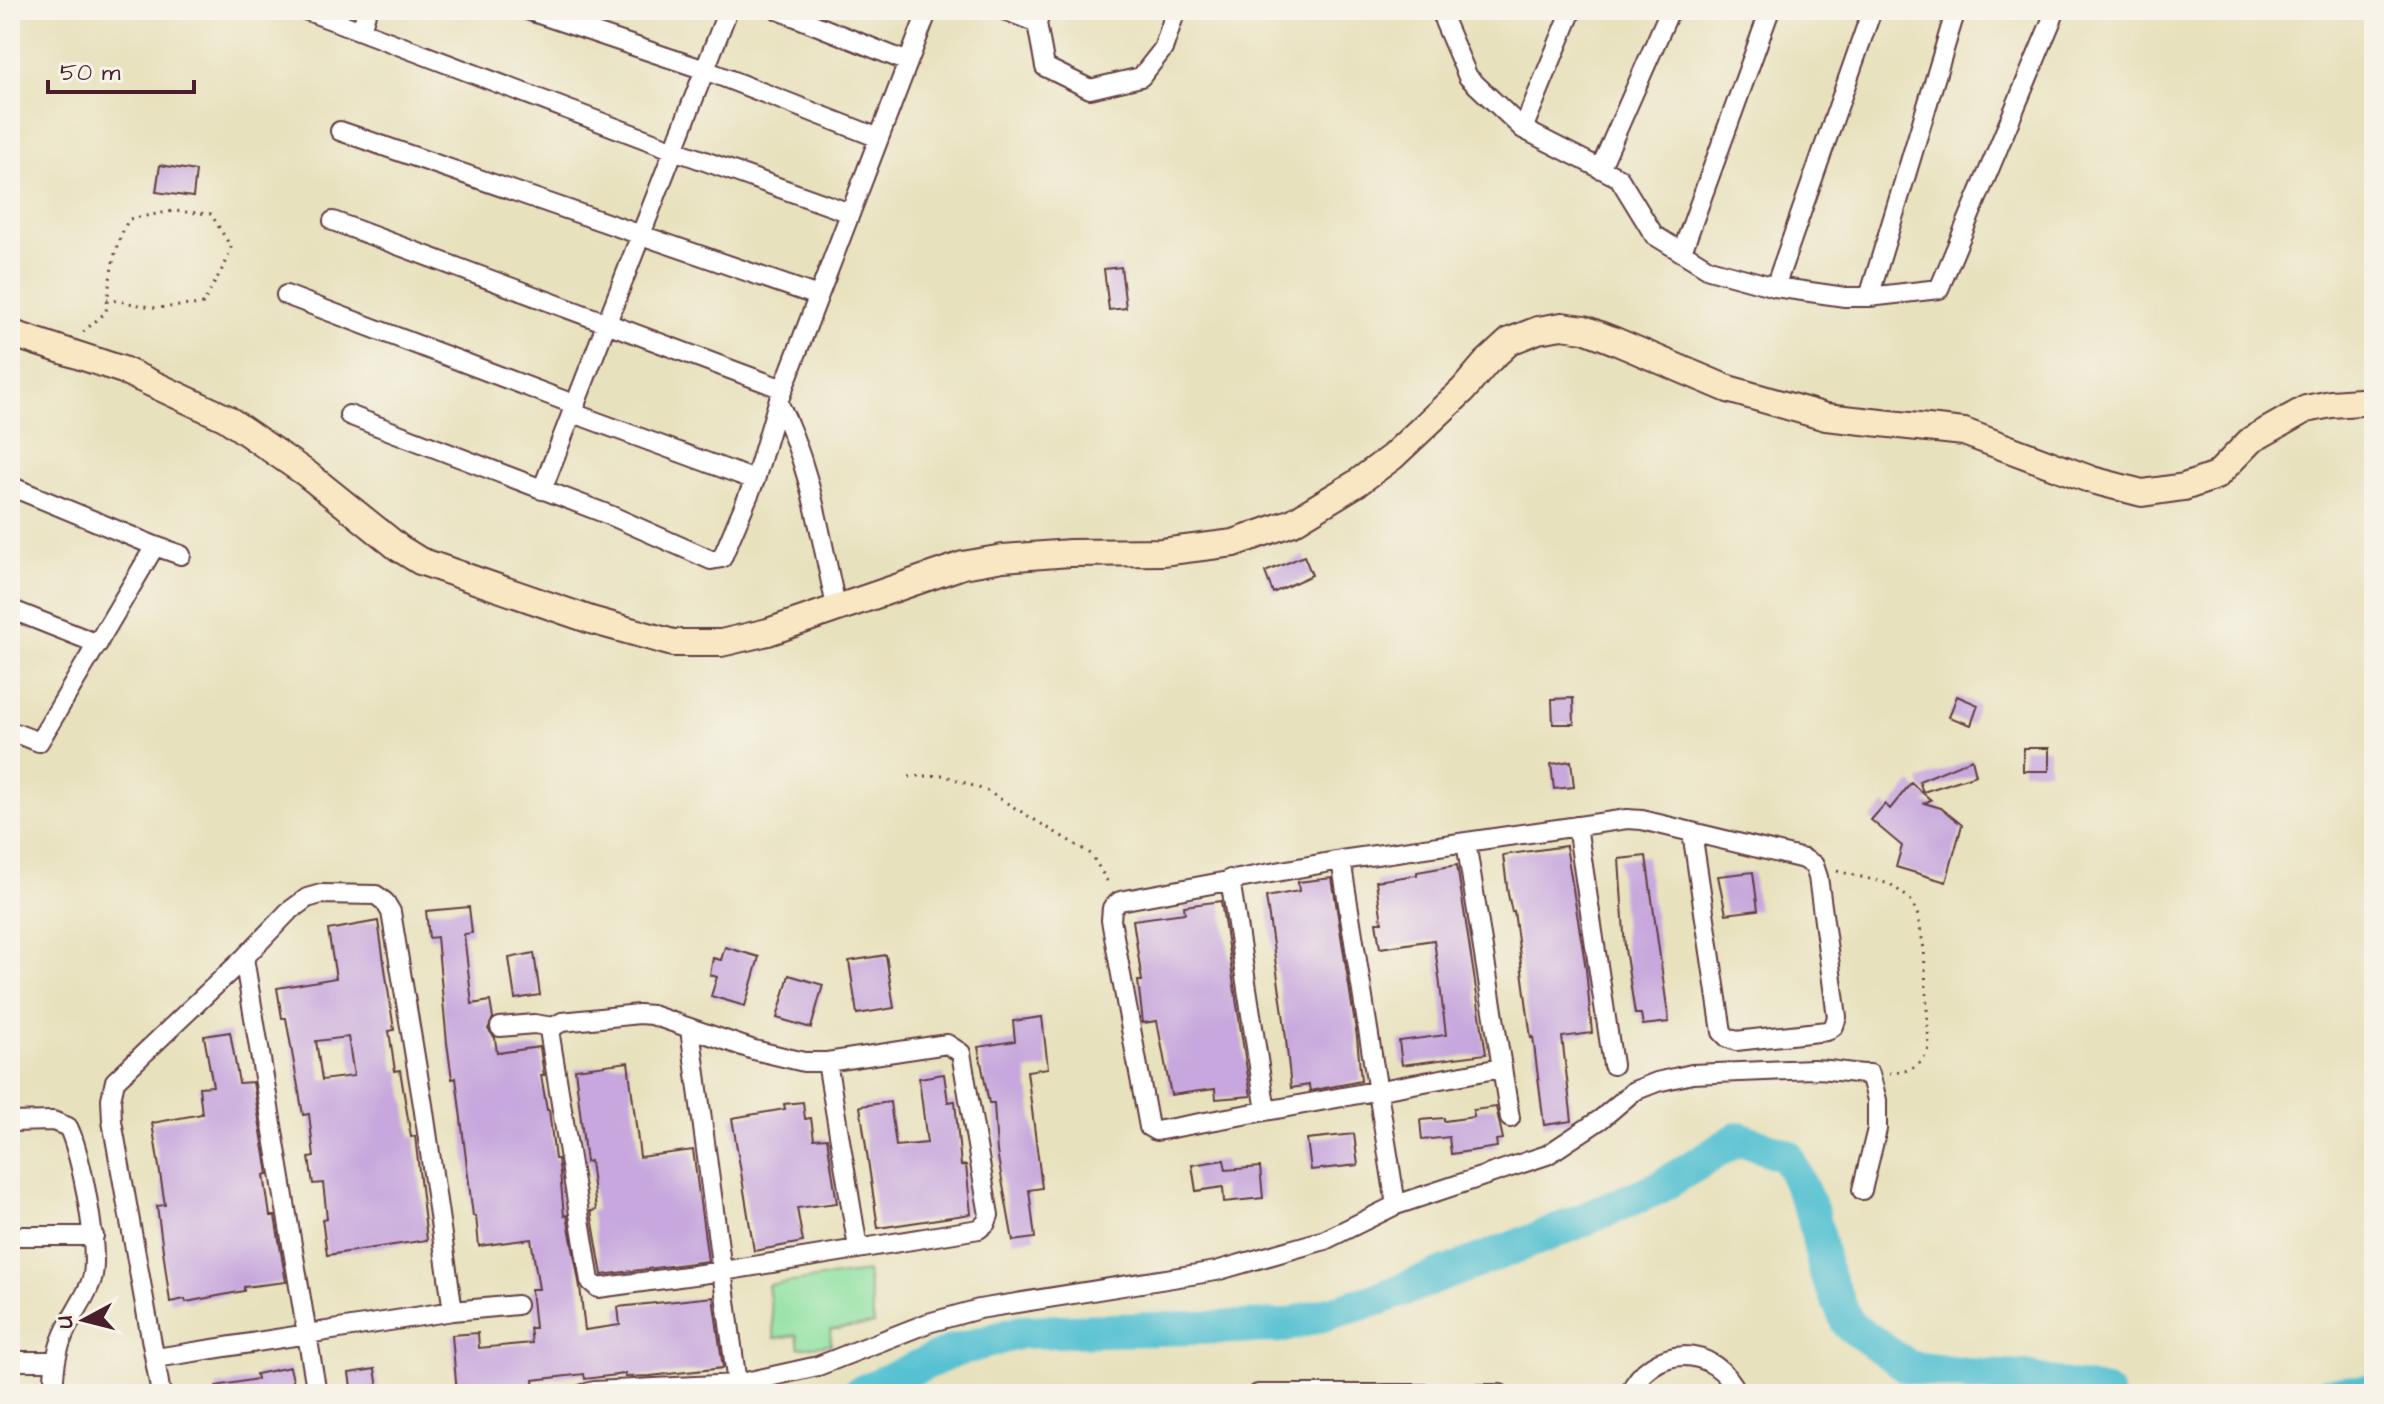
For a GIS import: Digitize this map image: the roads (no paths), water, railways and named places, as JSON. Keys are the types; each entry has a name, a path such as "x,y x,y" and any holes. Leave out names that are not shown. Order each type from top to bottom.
{"main road":[{"path":"10,333 123,370 226,418 307,474 399,548 420,561 591,620 673,643 721,643 768,632 963,565 1003,558 1070,553 1162,552 1234,543 1293,522 1357,483 1392,457 1510,341 1538,330 1562,326 1584,329 1728,389 1826,417 1964,432 2080,476 2142,493 2184,487 2216,476 2251,440 2306,409 2374,401"}],"street":[{"path":"305,10 850,213"},
{"path":"361,31 367,10"},
{"path":"527,10 705,70 879,138"},
{"path":"542,490 728,10"},
{"path":"778,10 908,62"},
{"path":"349,415 612,516 711,560 722,558 755,480 780,396 928,10"},
{"path":"1004,10 1040,16 1045,67 1090,89 1141,77 1163,49 1176,10"},
{"path":"1444,10 1444,21 1468,77 1523,129 1619,178 1654,235 1709,269 1775,287 1845,297 1939,289 2056,10"},
{"path":"1523,129 1572,10"},
{"path":"1600,169 1670,10"},
{"path":"1682,252 1770,10"},
{"path":"1775,287 1872,10"},
{"path":"1869,297 1956,10"},
{"path":"340,131 818,296"},
{"path":"333,221 607,323 780,396 818,521 837,610"},
{"path":"286,295 755,480"},
{"path":"10,486 181,555"},
{"path":"10,731 39,742 155,546"},
{"path":"10,609 98,644"},
{"path":"1501,1068 1156,1131 1149,1127 1111,920 1112,908 1120,901 1341,860 1577,826 1642,820 1692,832 1804,859 1814,865 1837,1017 1834,1026 1827,1031 1736,1041 1722,1032 1692,832"},
{"path":"1577,826 1613,1065"},
{"path":"1466,842 1510,1118"},
{"path":"1341,860 1396,1205"},
{"path":"1230,879 1266,1111"},
{"path":"161,1394 112,1121 111,1099 115,1081 288,912 307,898 321,894 376,895 391,912 453,1311"},
{"path":"244,958 317,1394"},
{"path":"500,1027 534,1024 553,1027 562,1022 652,1015 754,1050 804,1062 827,1062 947,1044 955,1047 961,1053 987,1200 989,1215 986,1223 979,1229 598,1288 592,1285 551,1052 553,1027"},
{"path":"690,1029 737,1389"},
{"path":"827,1062 858,1248"},
{"path":"583,1394 594,1391 737,1389 818,1366 928,1323 979,1309 1216,1271 1325,1240 1396,1205 1547,1155 1601,1119 1634,1091 1692,1074 1833,1069 1852,1074 1870,1074 1877,1100 1877,1129 1862,1190"},
{"path":"10,1122 53,1121 68,1127 94,1236 95,1267 91,1281 63,1334 54,1361 53,1394"},
{"path":"10,1236 94,1236"},
{"path":"156,1358 453,1311 517,1305"},
{"path":"1629,1394 1646,1369 1664,1359 1684,1356 1714,1364 1729,1378 1738,1394"},
{"path":"10,1361 54,1361"},
{"path":"1258,1394 1500,1394"}],"waterway":[{"path":"857,1394 951,1352 1021,1332 1284,1326 1378,1299 1552,1233 1658,1188 1739,1138 1787,1156 1813,1214 1825,1271 1848,1324 1908,1367 2024,1378 2106,1394"},
{"path":"2328,1394 2374,1391"}]}
